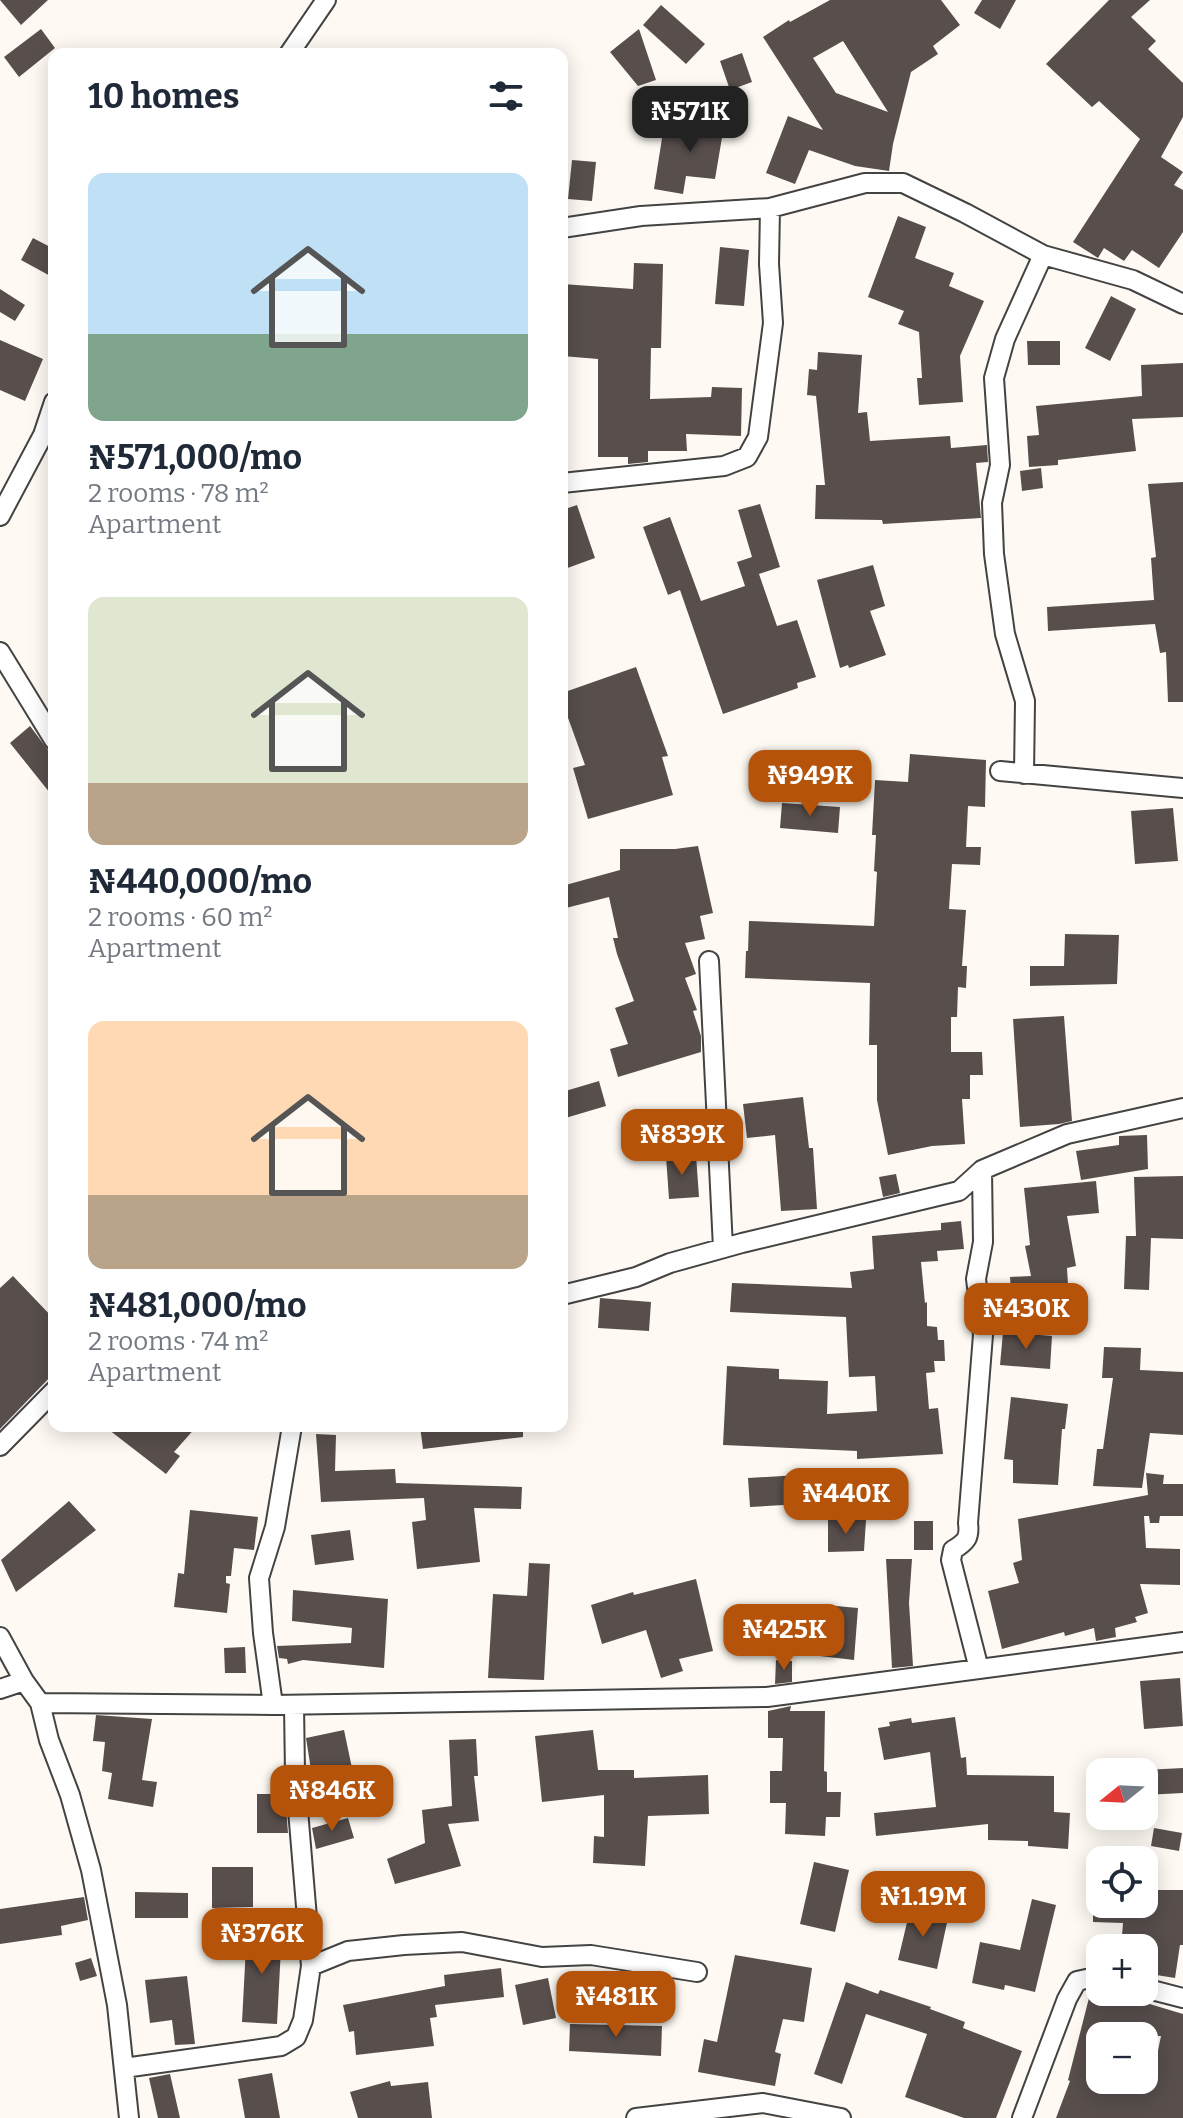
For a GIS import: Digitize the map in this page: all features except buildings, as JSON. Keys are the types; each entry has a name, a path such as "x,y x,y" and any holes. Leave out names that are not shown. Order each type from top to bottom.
{"street":[{"path":"293,48 326,0"},
{"path":"568,227 641,216 770,208 865,183 903,183 1043,255 1133,280 1183,304"},
{"path":"568,482 724,466 747,457 758,437 773,323 769,264 770,208"},
{"path":"1024,774 1025,701 1005,634 994,554 992,503 1000,465 994,378 1005,339 1043,255"},
{"path":"0,516 48,420"},
{"path":"0,652 48,730"},
{"path":"1000,771 1183,788"},
{"path":"709,961 723,1248"},
{"path":"568,1294 636,1277 670,1263 723,1248 959,1191 982,1170 1067,1134 1183,1108"},
{"path":"979,1669 951,1560 953,1550 966,1543 969,1534 983,1335 976,1279 983,1242 982,1170"},
{"path":"0,1446 48,1397"},
{"path":"273,1705 259,1578 275,1527 291,1432"},
{"path":"0,1637 40,1703 91,1870 117,2005 129,2118"},
{"path":"40,1703 294,1705 767,1697 1183,1642"},
{"path":"0,1689 24,1681"},
{"path":"124,2068 281,2046 296,2037 303,2020 311,1966 295,1774 294,1705"},
{"path":"311,1966 348,1951 462,1942 542,1957 591,1955 697,1972"},
{"path":"1022,2118 1067,1999 1077,1981 1086,1979"},
{"path":"1158,1992 1183,1998"},
{"path":"636,2118 763,2103 841,2118"}]}
